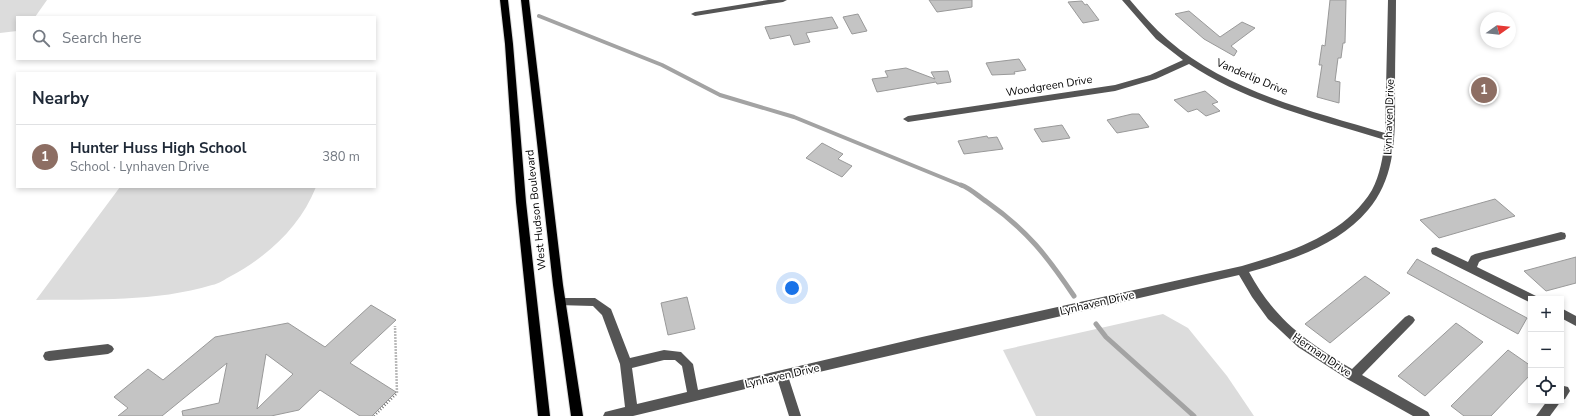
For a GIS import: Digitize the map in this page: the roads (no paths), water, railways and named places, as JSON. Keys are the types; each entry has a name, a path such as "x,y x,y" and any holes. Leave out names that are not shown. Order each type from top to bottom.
{"main road":[{"name":"West Hudson Boulevard","path":"504,0 520,202 544,416"},
{"name":"West Hudson Boulevard","path":"525,0 560,302 576,416"}],"street":[{"path":"695,14 783,0"},
{"name":"Vanderlip Drive","path":"1126,0 1159,37 1189,60 1221,78 1271,99 1390,138"},
{"name":"Lynhaven Drive","path":"609,416 922,342 1242,270 1278,260 1316,245 1348,223 1376,192 1388,160 1390,138 1392,0"},
{"name":"Woodgreen Drive","path":"908,119 1115,88 1169,72 1189,60"},
{"path":"1471,268 1475,260 1479,257 1561,236"},
{"path":"1436,251 1528,297"},
{"name":"Herman Drive","path":"1242,270 1250,285 1269,312 1284,329 1311,350 1352,376 1424,416"},
{"path":"560,302 595,302 607,312 626,364 632,411"},
{"path":"1564,315 1576,321"},
{"path":"1352,376 1409,320"},
{"path":"49,356 108,349"},
{"path":"626,364 664,355 677,355 687,364 694,397"},
{"path":"782,376 795,416"},
{"path":"1542,416 1552,404"}],"waterway":[{"path":"539,16 662,65 720,95 794,117 963,186"},
{"path":"961,185 971,190 1014,223 1035,244 1055,268 1074,296"},
{"path":"1096,324 1106,337 1194,416"}],"place":[{"name":"Hunter Huss High School","path":"1484,90"}]}
